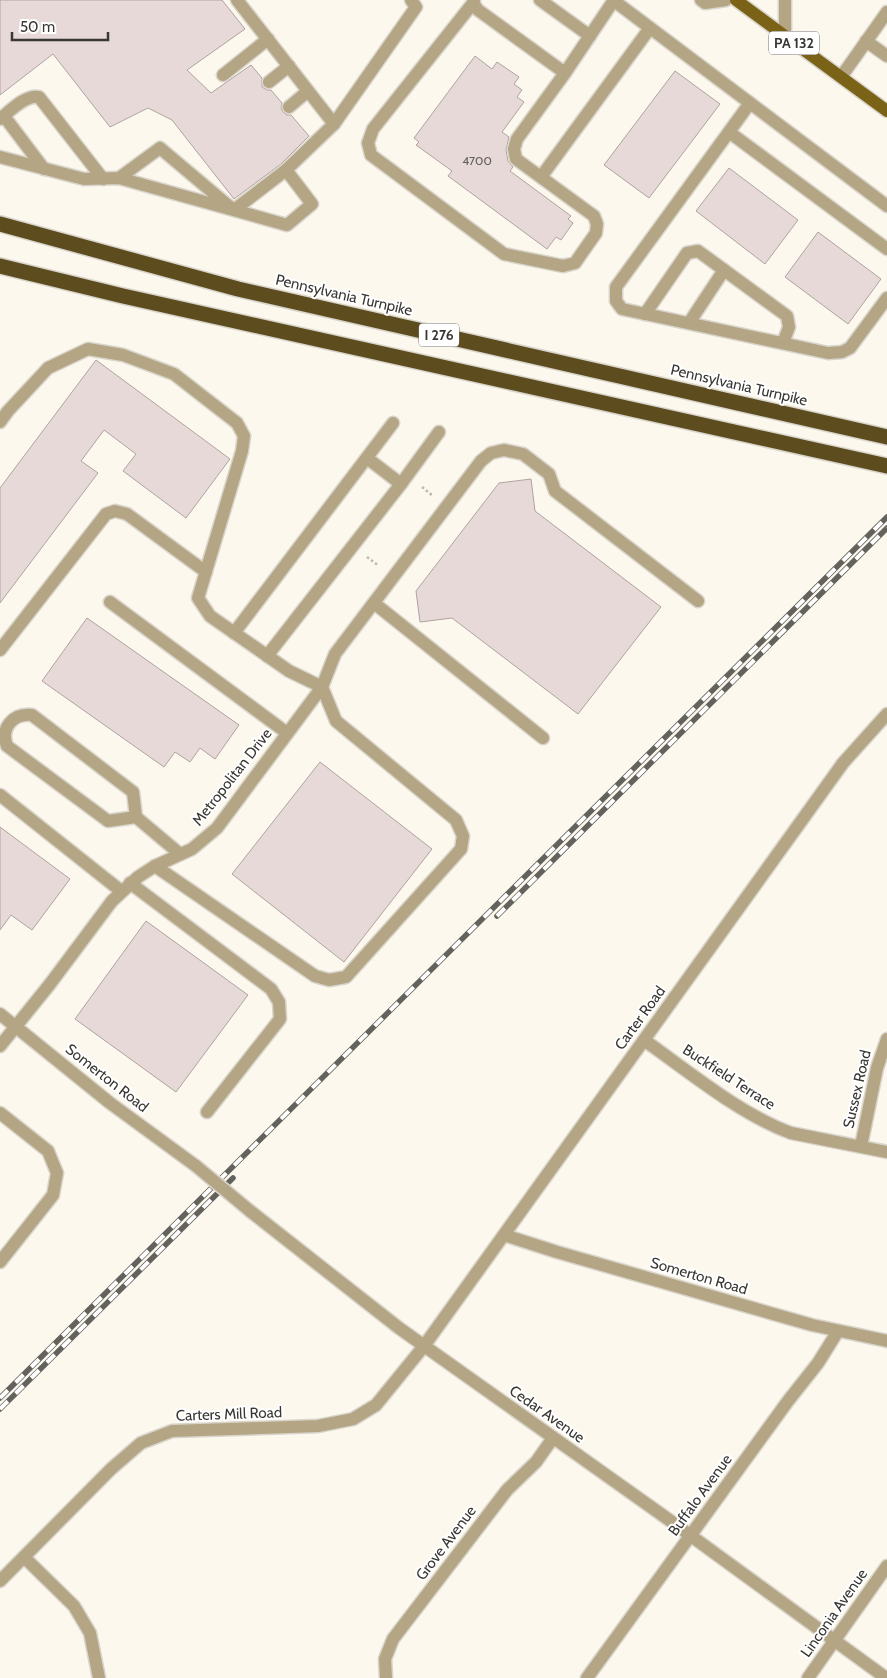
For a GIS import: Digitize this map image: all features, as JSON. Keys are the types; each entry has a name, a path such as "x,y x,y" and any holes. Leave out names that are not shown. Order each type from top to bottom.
{"highway":[{"name":"Pennsylvania Turnpike","path":"0,224 238,289 884,437"},
{"name":"I 276","path":"0,266 143,300 887,466"}],"main road":[{"name":"PA 132","path":"736,0 887,111"}],"street":[{"path":"238,0 334,124"},
{"path":"234,210 286,170 334,124 416,7 411,0"},
{"path":"540,0 590,36"},
{"path":"565,73 478,10 473,2 373,129 368,143 371,155 504,254 564,266 574,263 596,233 597,224 594,216 516,159 514,149 517,139 565,73 613,0 628,4 650,28 885,201"},
{"path":"701,0 705,3 726,0"},
{"path":"784,36 785,0"},
{"path":"841,77 887,12"},
{"path":"541,177 650,28"},
{"path":"223,75 268,39"},
{"path":"866,41 887,56"},
{"path":"269,82 289,66"},
{"path":"289,107 308,91"},
{"path":"44,169 2,118 33,96 39,97 103,178"},
{"path":"750,103 616,287 616,301 622,309 828,353 842,352 850,348 887,298"},
{"path":"729,132 887,248"},
{"path":"119,178 160,148 234,210"},
{"path":"0,157 84,179 119,178 287,224 312,204 286,170"},
{"path":"645,314 687,252 698,251 788,316 789,327 783,344"},
{"path":"689,323 724,270"},
{"path":"0,422 48,368 88,349 123,355 174,374 237,423 244,436 242,451 198,598 210,616 289,671 322,687 336,721 456,820 463,836 462,849 346,977 329,980 315,976 156,866"},
{"path":"234,633 393,424"},
{"path":"266,656 401,484 439,432"},
{"name":"Metropolitan Drive","path":"0,1046 50,984 112,901 126,887 156,866 192,849 217,828 322,687 335,654 481,461 491,453 504,450 522,454 549,474 555,491 698,601"},
{"path":"367,458 401,484"},
{"path":"0,650 106,514 115,511 127,514 206,572"},
{"path":"110,602 287,733"},
{"path":"374,603 543,738"},
{"path":"136,817 108,821 7,746 3,738 4,730 14,718 22,714 32,715 134,792 136,817 180,854"},
{"name":"Carter Road","path":"424,1346 843,763 887,714"},
{"path":"0,795 271,989 279,1002 280,1019 207,1112"},
{"name":"Somerton Road","path":"0,1014 110,1103 196,1166"},
{"name":"Buckfield Terrace","path":"644,1040 748,1112 777,1128 791,1133 887,1152"},
{"name":"Sussex Road","path":"861,1146 877,1068 887,1040"},
{"path":"0,1112 48,1151 57,1173 53,1195 0,1262"},
{"name":"Cedar Avenue","path":"196,1166 399,1328 886,1678"},
{"name":"Somerton Road","path":"504,1235 802,1322 887,1341"},
{"name":"Buffalo Avenue","path":"587,1678 788,1401 818,1363 838,1331"},
{"name":"Carters Mill Road","path":"0,1581 111,1469 141,1443 172,1431 318,1426 352,1419 376,1405 424,1346"},
{"name":"Grove Avenue","path":"386,1678 384,1658 394,1639 507,1490 536,1462 553,1438"},
{"path":"24,1557 74,1606 90,1633 99,1678"},
{"name":"Linconia Avenue","path":"808,1678 887,1566"}],"path":[{"path":"422,487 433,496"},
{"path":"367,557 380,566"}],"building":[{"path":"0,0 222,0 245,29 187,70 211,93 251,65 262,78 262,87 271,90 282,103 281,108 283,112 291,115 309,136 281,164 234,199 172,120 148,108 110,127 53,54 0,95"},
{"path":"475,56 492,69 497,62 519,77 514,84 522,90 517,97 524,102 502,132 509,137 506,150 508,161 513,167 510,171 571,216 568,219 573,223 561,240 556,237 547,249 448,176 452,171 416,145 419,142 414,138"},
{"path":"675,71 720,104 649,198 604,165"},
{"path":"729,168 798,220 765,264 696,211"},
{"path":"818,232 881,279 848,324 785,277"},
{"path":"96,360 230,459 186,518 123,471 136,454 104,430 81,461 98,473 0,603 0,488"},
{"path":"531,479 535,511 661,607 578,714 452,618 420,622 416,591 499,483"},
{"path":"87,618 239,725 215,759 200,748 190,762 175,752 164,767 42,681"},
{"path":"320,762 432,849 344,962 232,874"},
{"path":"0,827 70,879 32,930 11,915 0,930"},
{"path":"146,921 248,995 176,1092 75,1019"}],"railway":[{"path":"0,1398 887,517"},
{"path":"497,916 887,528"},
{"path":"0,1409 233,1178"}]}
